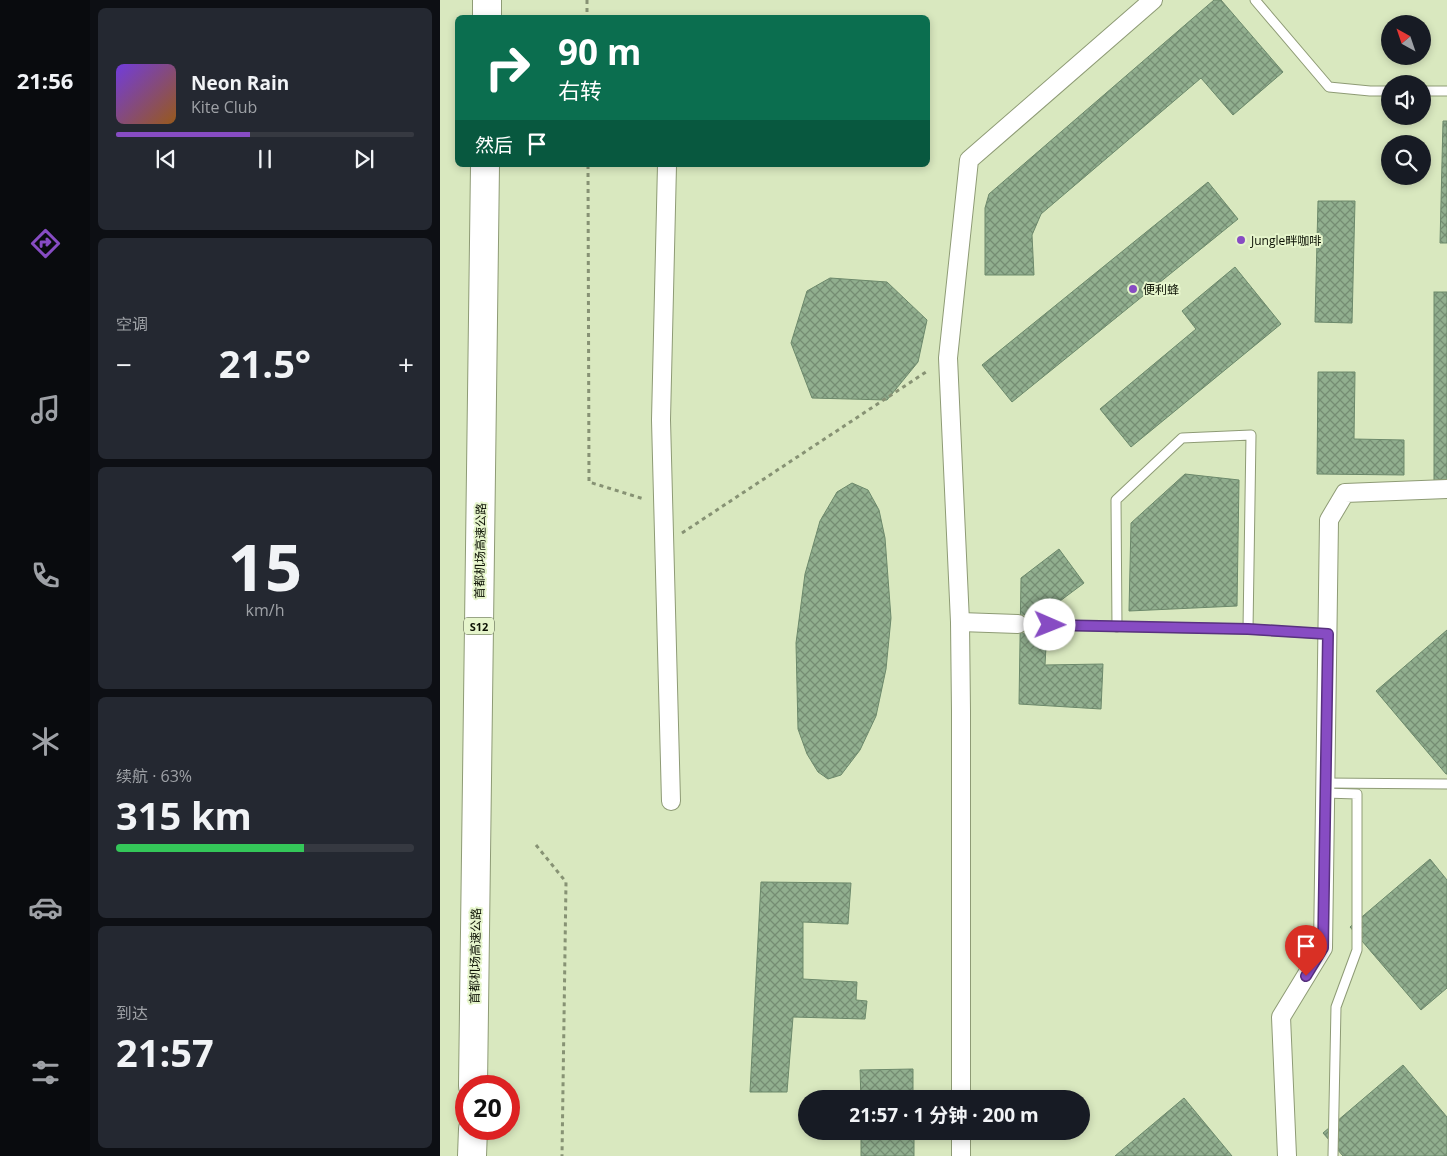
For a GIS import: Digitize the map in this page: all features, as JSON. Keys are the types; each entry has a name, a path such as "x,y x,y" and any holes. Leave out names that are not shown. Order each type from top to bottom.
{"highway":[{"path":"487,0 487,15"},
{"name":"首都机场高速公路","path":"473,1075 485,167"},
{"path":"472,1156 473,1140"}],"street":[{"path":"961,1090 960,622 948,358 969,160 1153,0"},
{"path":"667,167 662,420 671,801"},
{"path":"1287,1156 1282,1017 1323,948 1329,520 1345,493 1447,489"},
{"path":"960,622 1018,624"},
{"path":"961,1140 961,1156"}],"lane":[{"path":"1255,0 1329,87 1381,91"},
{"path":"1431,91 1447,91"},
{"path":"1117,627 1116,500 1182,438 1251,435 1248,629"},
{"path":"1050,625 1248,629 1328,634"},
{"path":"1326,788 1447,784"},
{"path":"1326,788 1357,794 1357,950 1336,1008 1333,1156"}],"path":[{"path":"587,0 588,15"},
{"path":"588,167 589,482 664,506"},
{"path":"665,544 948,358"},
{"path":"536,845 566,882 562,1156"}],"building":[{"path":"1214,0 1221,0 1283,72 1233,115 1201,78 1041,214 1032,235 1034,275 985,275 985,208 989,194"},
{"path":"1443,121 1447,121 1447,243 1440,243"},
{"path":"1208,182 1238,219 1012,402 982,365"},
{"path":"1318,201 1355,201 1352,323 1315,322"},
{"path":"1235,267 1281,324 1131,447 1100,409 1196,329 1182,311"},
{"path":"830,278 887,282 927,320 918,362 887,400 812,398 791,343 807,291"},
{"path":"1434,292 1447,292 1447,482 1434,482"},
{"path":"1318,372 1355,372 1354,439 1404,440 1404,475 1317,474"},
{"path":"1185,474 1239,480 1237,606 1129,611 1131,523"},
{"path":"852,483 868,490 879,510 885,538 891,618 886,669 876,716 860,750 841,775 828,779 818,772 807,754 798,729 796,643 805,574 820,521 837,492"},
{"path":"1059,549 1084,583 1048,610 1045,665 1103,664 1101,709 1019,704 1021,578"},
{"path":"1447,630 1447,774 1446,774 1376,691"},
{"path":"1430,859 1447,880 1447,988 1421,1010 1350,927"},
{"path":"761,882 851,883 848,924 803,922 803,979 857,982 856,1000 867,1001 865,1019 793,1017 787,1092 750,1092"},
{"path":"1403,1065 1447,1117 1447,1156 1343,1156 1323,1133"},
{"path":"913,1069 913,1090 861,1090 860,1070"},
{"path":"1184,1098 1232,1156 1115,1156"},
{"path":"861,1140 914,1140 914,1156 861,1156"}],"tunnel":[{"path":"1018,624 1050,625"}],"place":[{"name":"Jungle畔咖啡","path":"1241,240"},
{"name":"便利蜂","path":"1133,289"}],"route":[{"path":"1050,625 1248,629 1328,634 1323,948 1306,976"}]}
